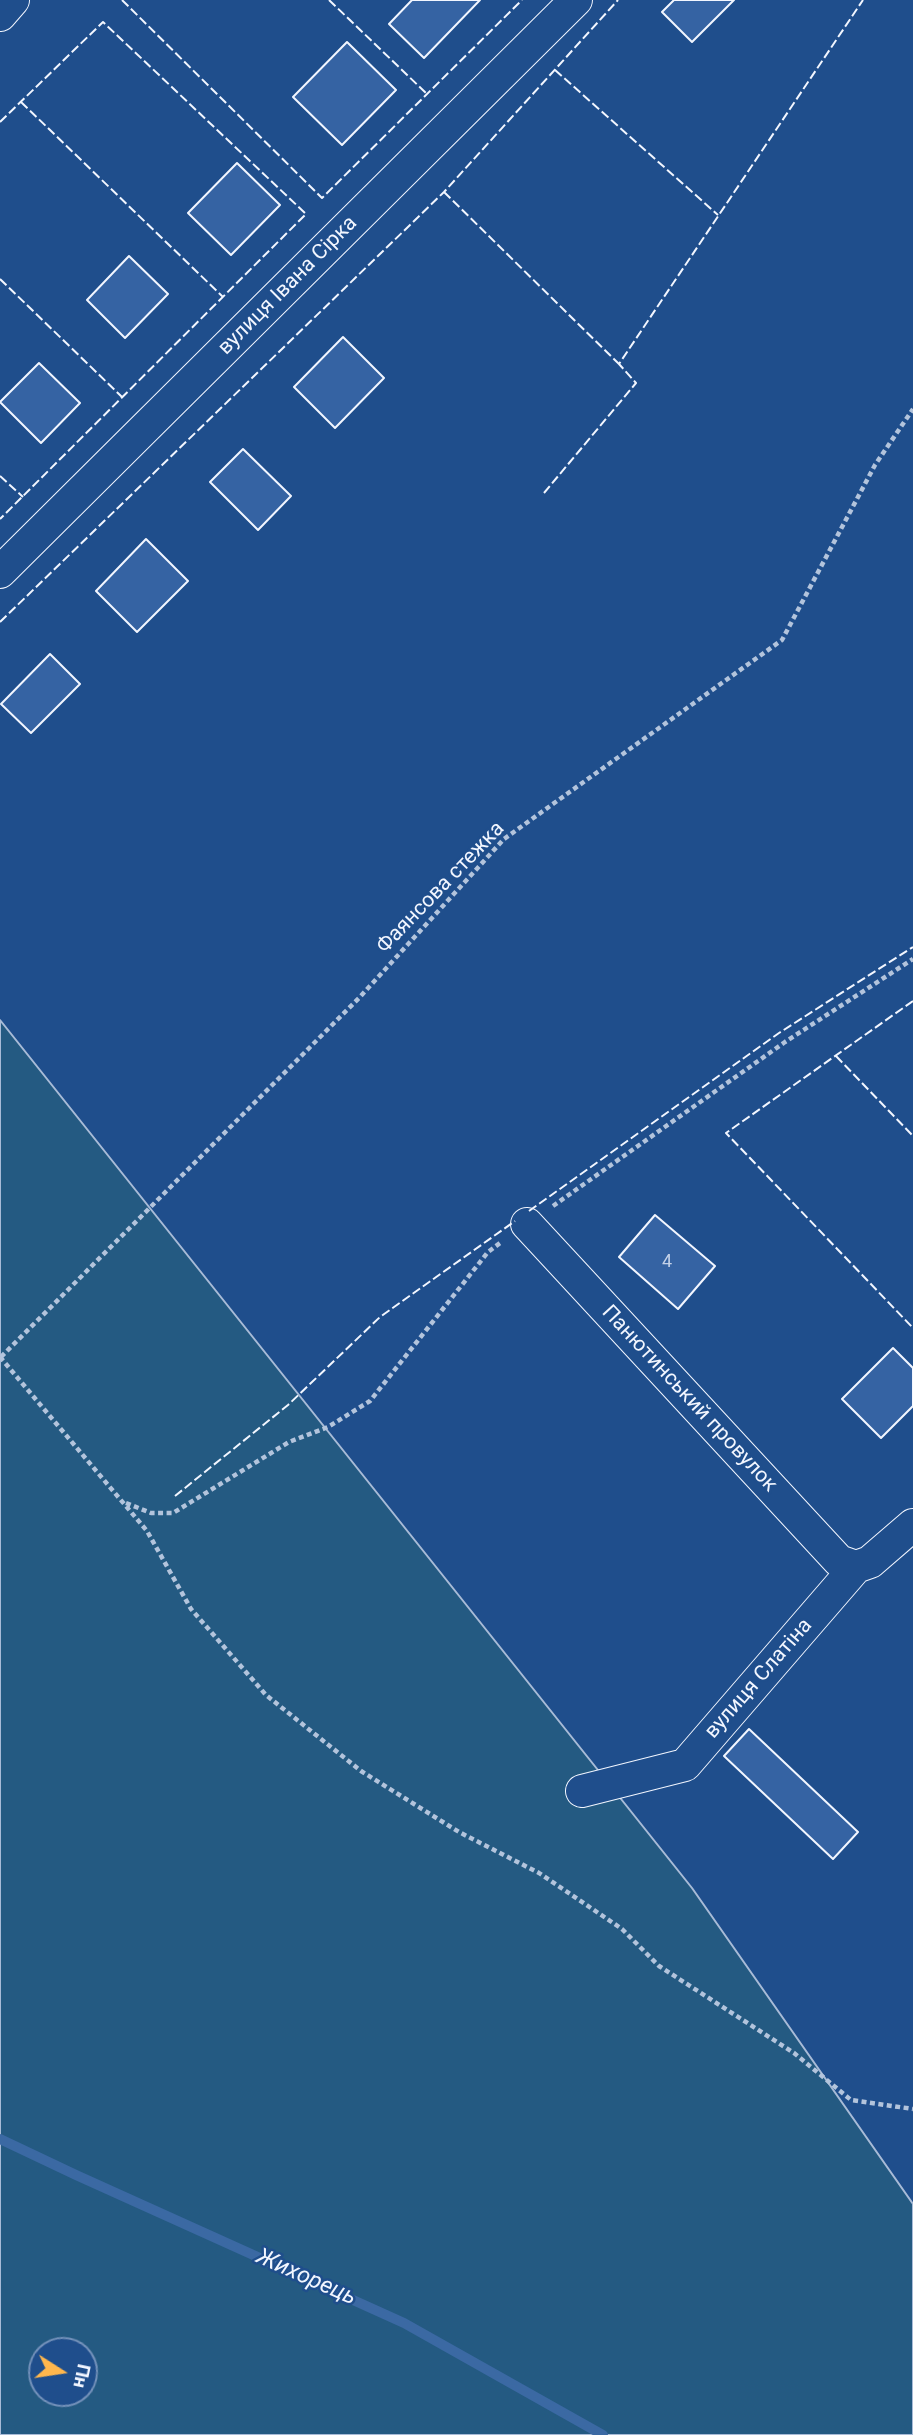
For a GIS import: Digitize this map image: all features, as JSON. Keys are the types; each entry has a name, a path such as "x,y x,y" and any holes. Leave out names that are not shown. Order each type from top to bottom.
{"street":[{"path":"0,15 13,0"},
{"name":"вулиця Івана Сірка","path":"0,572 576,0"},
{"name":"Панютинський провулок","path":"527,1224 839,1561 856,1567"},
{"name":"вулиця Слатіна","path":"582,1791 685,1765 856,1567 870,1562 913,1525"}],"path":[{"name":"Фаянсова стежка","path":"0,1357 349,1008 505,839 782,640 876,465 913,409"},
{"path":"0,1357 147,1531 191,1609 266,1695 361,1770 459,1832 539,1873 622,1929 659,1966 794,2053 851,2100 913,2109"}],"shaded area":[{"path":"0,1020 692,1888 913,2204 913,2435 0,2435"}],"building":[{"path":"412,0 480,0 424,58 389,24"},
{"path":"674,0 734,0 692,42 662,12"},
{"path":"347,42 396,90 342,145 293,97"},
{"path":"237,163 280,205 231,255 188,213"},
{"path":"129,256 168,294 125,338 87,300"},
{"path":"343,337 384,378 335,428 294,387"},
{"path":"39,363 80,403 41,443 0,402"},
{"path":"243,449 291,496 258,530 210,482"},
{"path":"146,539 188,581 137,632 96,591"},
{"path":"50,654 80,684 31,733 1,704"},
{"path":"655,1215 715,1266 678,1309 619,1257"},
{"path":"893,1348 913,1368 913,1406 881,1438 842,1399"},
{"path":"749,1729 858,1832 833,1859 724,1756"}],"waterway":[{"name":"Жихорець","path":"0,2139 404,2323 603,2435"}],"fence":[{"path":"122,0 322,198 522,0"},
{"path":"329,0 427,94"},
{"path":"0,622 444,192 618,0"},
{"path":"544,493 636,383 619,364 863,0"},
{"path":"0,122 103,22 306,214 0,519"},
{"path":"555,70 718,215"},
{"path":"21,102 223,297"},
{"path":"444,192 619,364"},
{"path":"0,279 122,397"},
{"path":"0,476 23,497"},
{"path":"529,1211 779,1033 913,947"},
{"path":"913,1001 726,1133 913,1328"},
{"path":"836,1056 913,1136"},
{"path":"175,1496 288,1405 380,1317 515,1221"}]}
